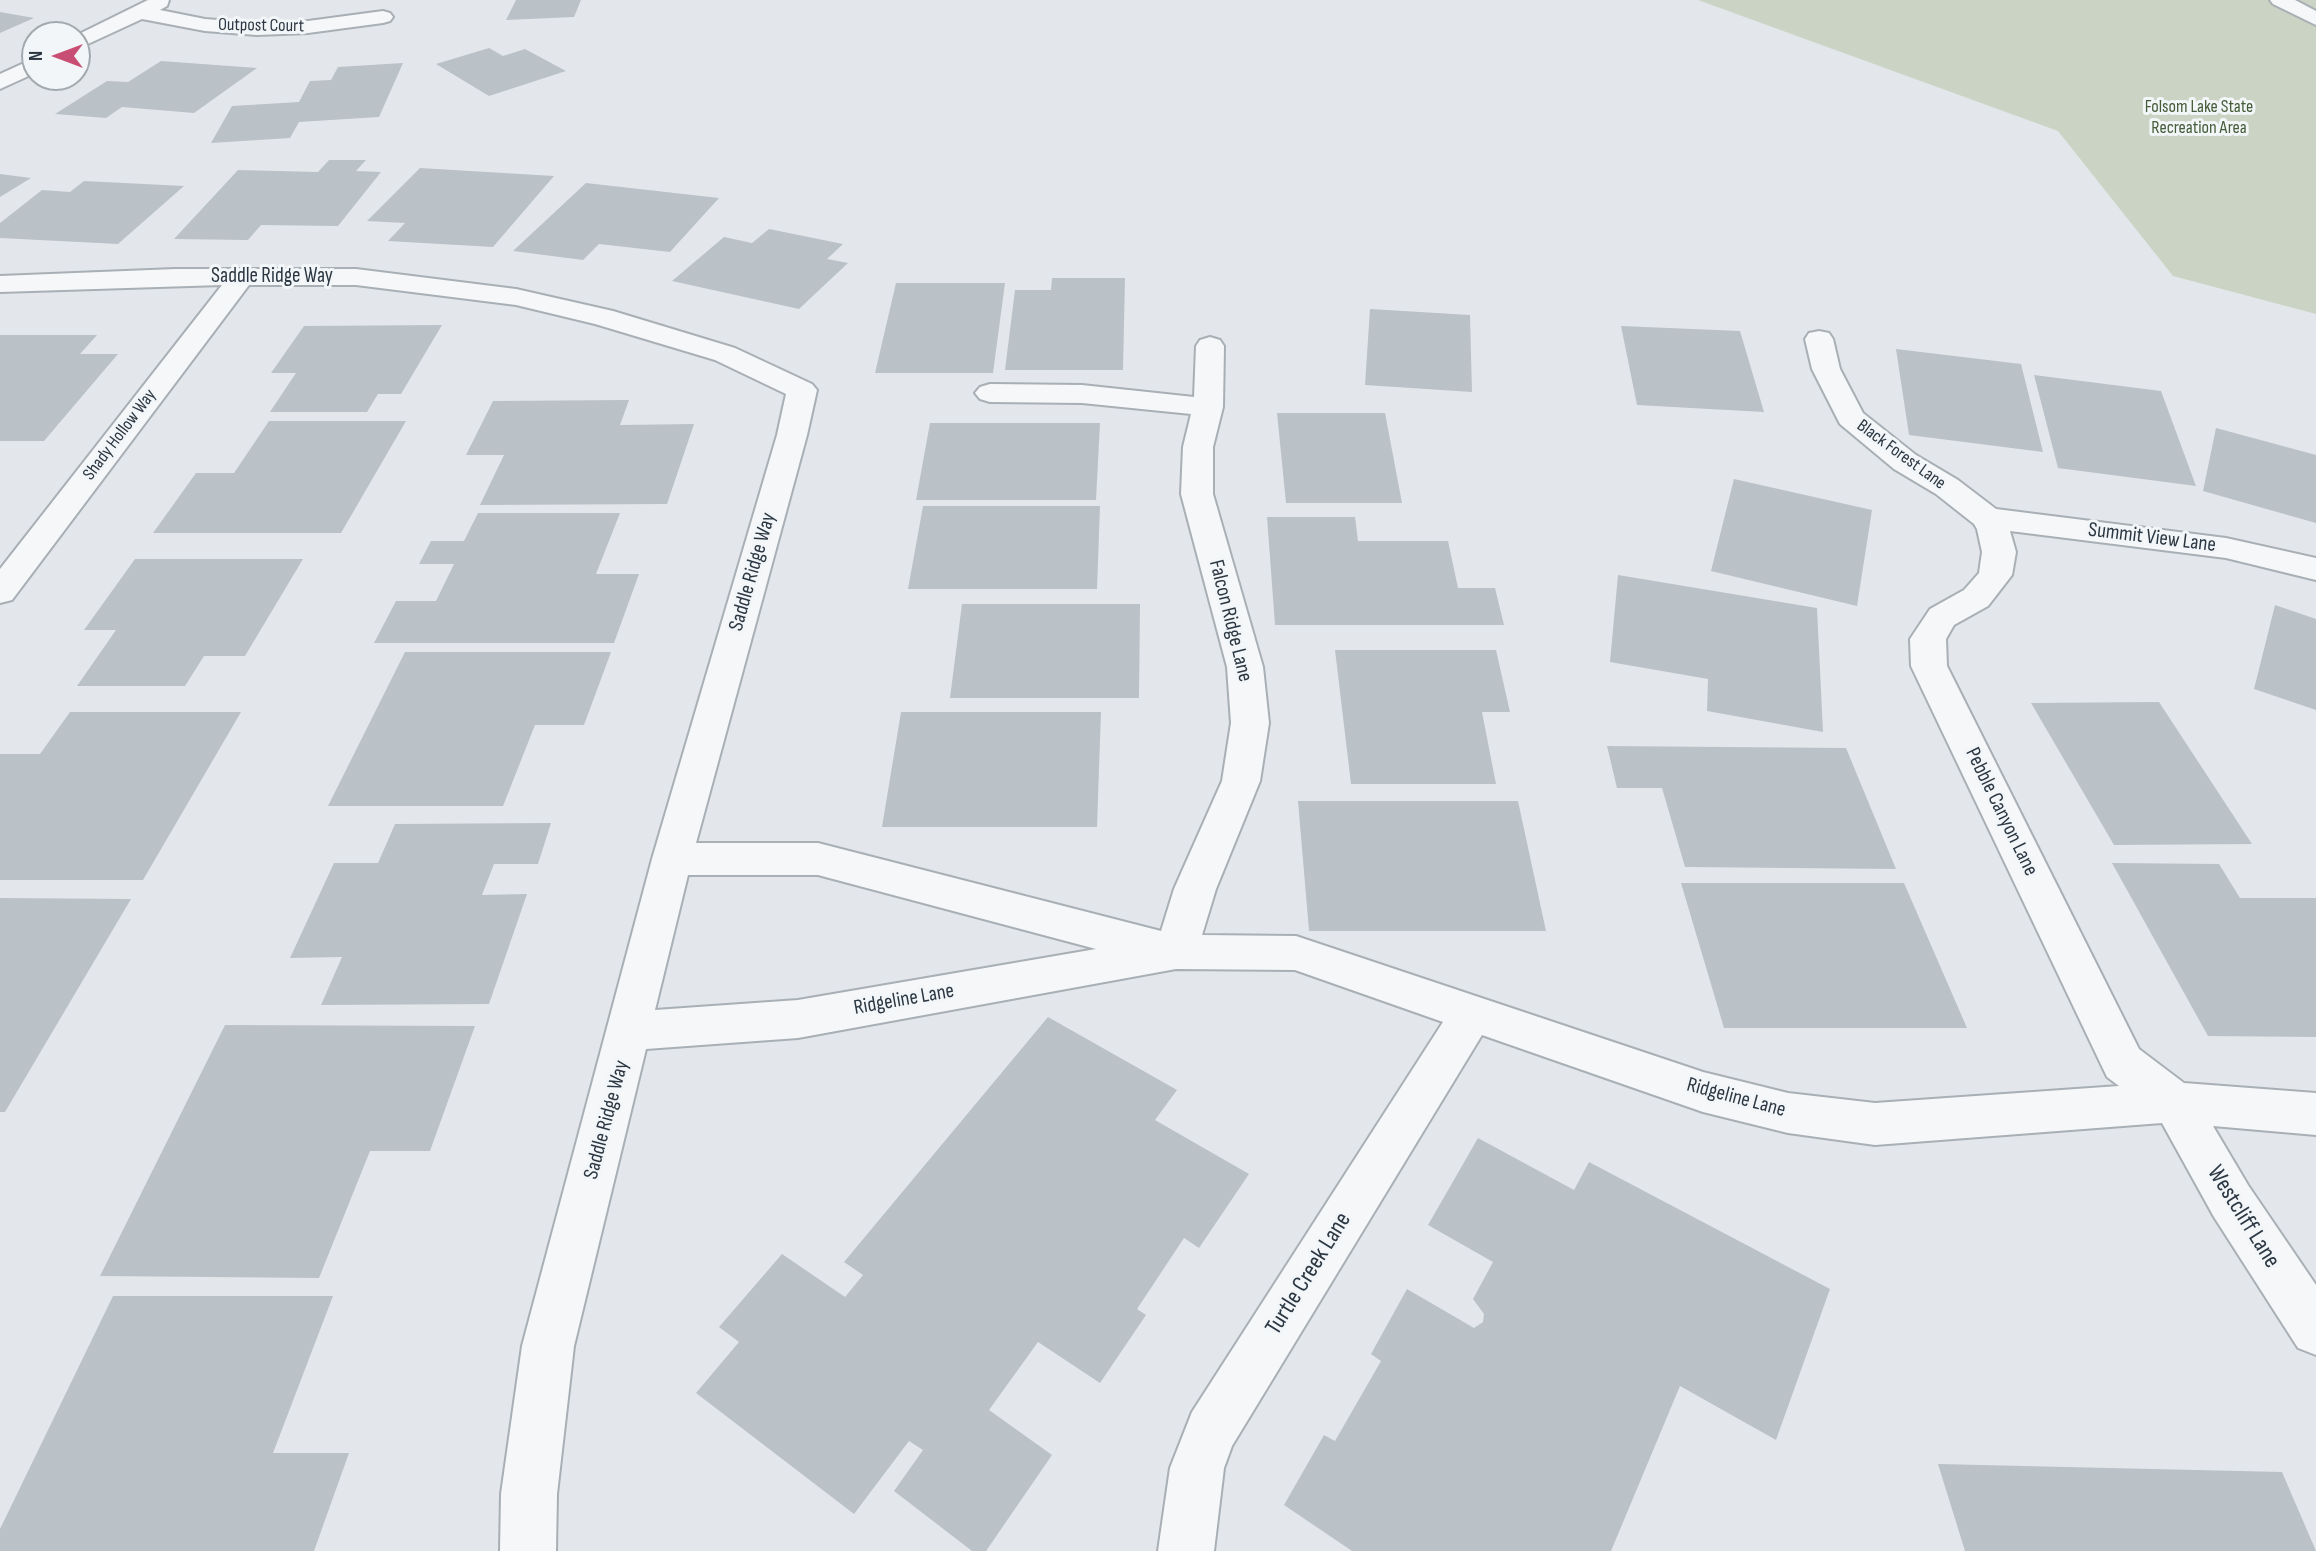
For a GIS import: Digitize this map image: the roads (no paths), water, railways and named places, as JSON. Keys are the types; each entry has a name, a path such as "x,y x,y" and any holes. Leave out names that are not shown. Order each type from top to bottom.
{"street":[{"path":"91,36 164,0"},
{"path":"2280,0 2316,19"},
{"name":"Outpost Court","path":"138,12 205,25 257,29 308,27 383,18"},
{"path":"0,82 21,72"},
{"name":"Saddle Ridge Way","path":"0,284 175,277 356,277 516,297 603,317 725,354 802,390 788,449 672,859 548,1346 529,1494 528,1551"},
{"name":"Shady Hollow Way","path":"0,592 241,278"},
{"name":"Black Forest Lane","path":"1819,339 1826,369 1852,418 1905,462 1947,487 1987,517"},
{"name":"Falcon Ridge Lane","path":"1175,952 1195,889 1241,781 1250,723 1245,667 1197,494 1198,447 1208,407 1210,346"},
{"path":"990,393 1082,394 1208,407"},
{"name":"Summit View Lane","path":"1987,517 2226,548 2316,569"},
{"name":"Pebble Canyon Lane","path":"1987,517 1993,528 1999,552 1995,575 1976,598 1942,617 1928,639 1929,666 2123,1063 2175,1102"},
{"name":"Ridgeline Lane","path":"672,859 818,859 1175,952"},
{"name":"Ridgeline Lane","path":"630,1031 798,1019 1175,952 1296,953 1703,1092 1788,1113 1875,1124 2175,1102 2316,1114"},
{"name":"Turtle Creek Lane","path":"1186,1551 1197,1468 1211,1431 1473,1012"},
{"name":"Westcliff Lane","path":"2175,1102 2231,1202 2316,1330"}],"park label":[{"name":"Folsom Lake State Recreation Area","path":"2199,117"}]}
